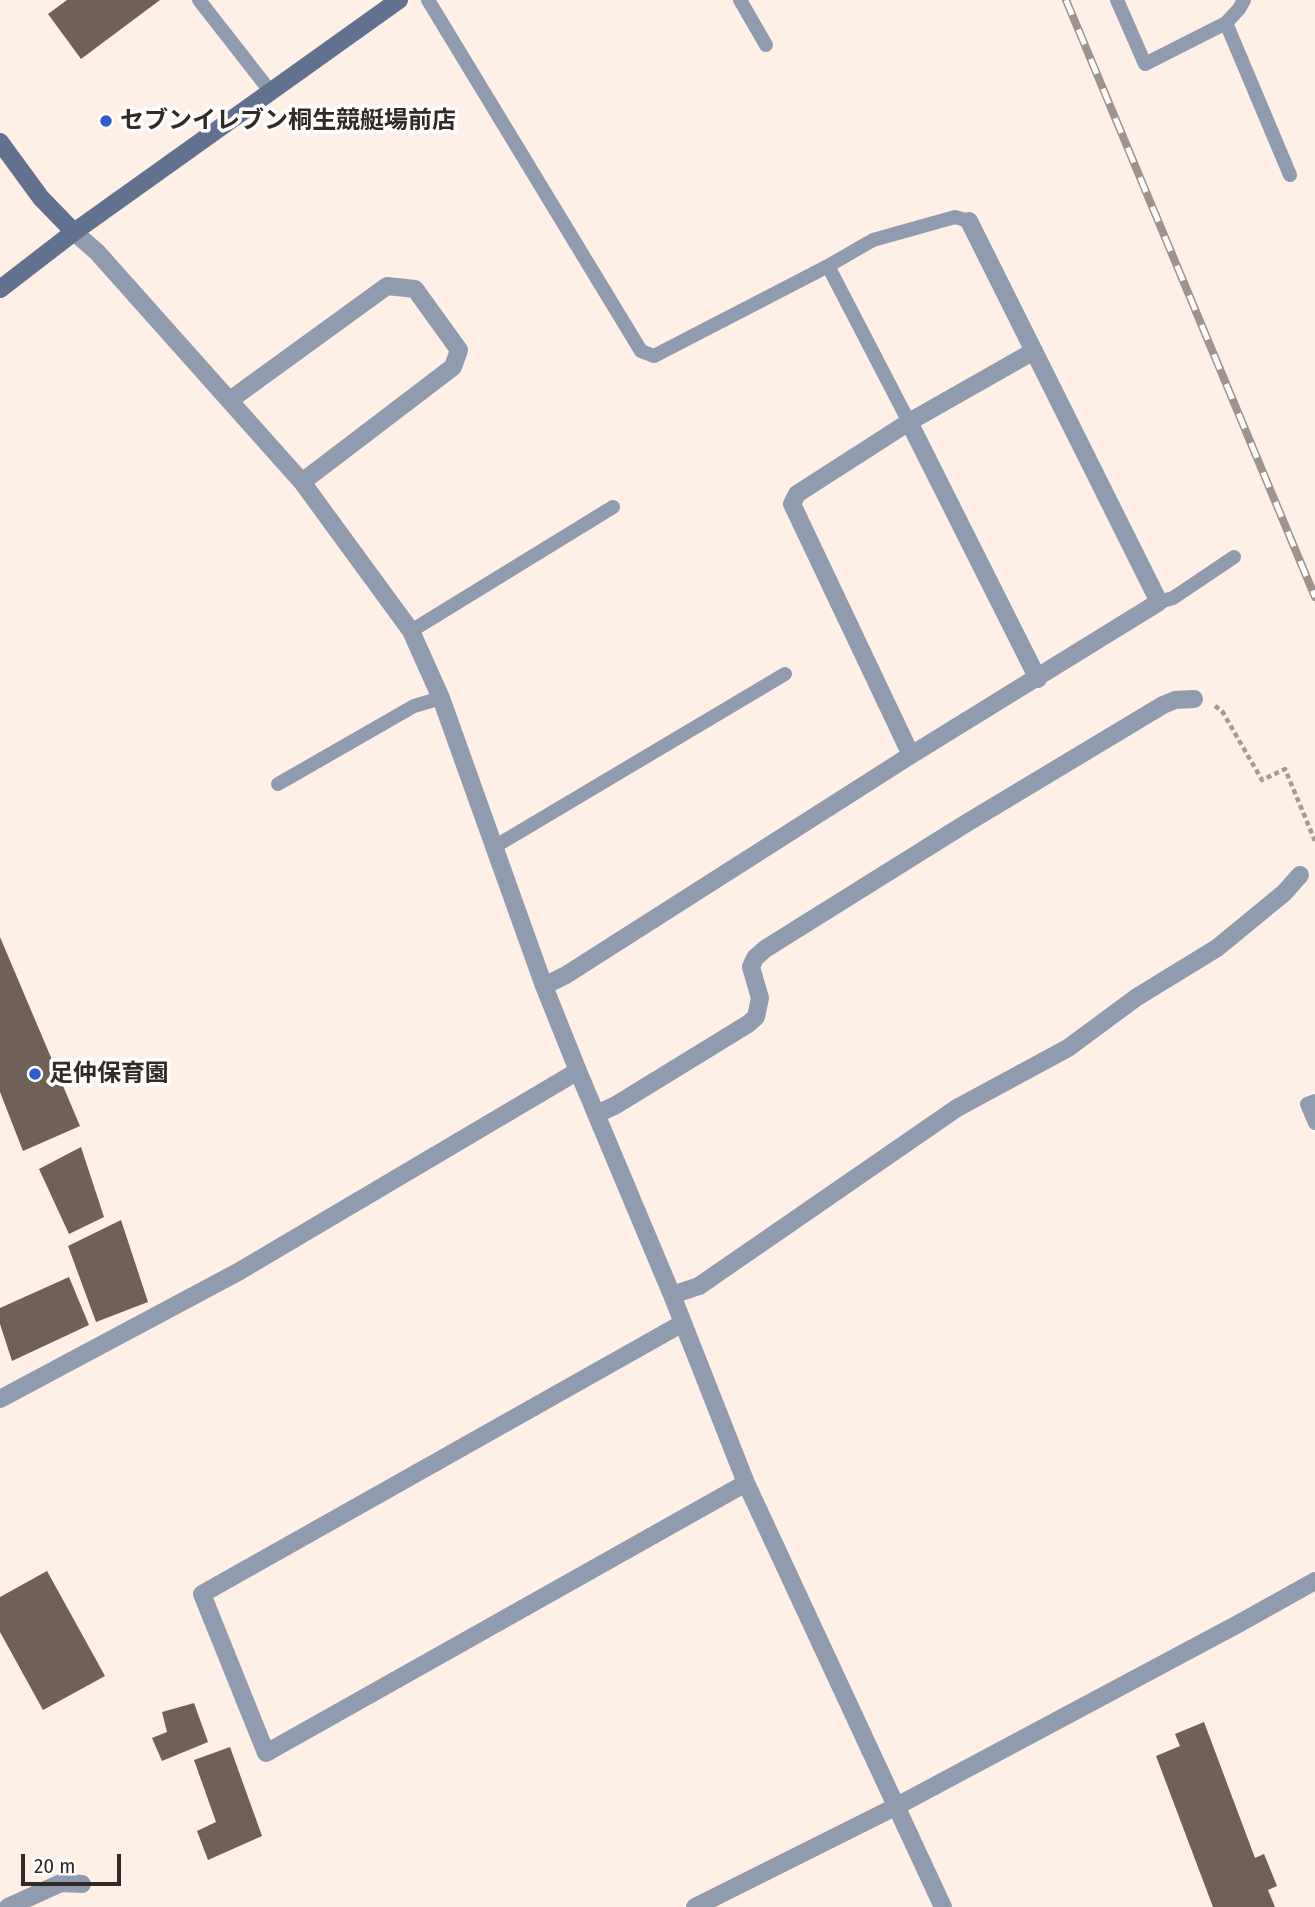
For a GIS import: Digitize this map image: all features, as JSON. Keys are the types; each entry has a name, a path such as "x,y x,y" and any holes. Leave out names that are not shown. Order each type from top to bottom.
{"street":[{"path":"0,289 74,232 400,0"},
{"path":"0,142 41,198 97,252 302,482 411,631 441,698 544,986 747,1483 943,1907"},
{"path":"544,986 566,975 911,755 1159,602 969,221"},
{"path":"230,400 387,286 415,289 459,350 453,367 302,482"},
{"path":"911,755 792,504 797,495 909,422 1034,351"},
{"path":"909,422 1038,679"},
{"path":"597,1114 616,1105 756,1017 760,998 751,967 755,958 765,949 1163,705 1175,700 1194,699"},
{"path":"672,1295 699,1286 957,1108 1068,1048 1137,997 1217,948 1284,893 1300,875"},
{"path":"0,1399 238,1272 578,1071"},
{"path":"683,1323 202,1594 266,1753 747,1483"},
{"path":"695,1907 897,1806 1315,1581"},
{"path":"8,1907 61,1883 82,1884"}],"lane":[{"path":"199,0 270,91"},
{"path":"428,0 641,351 654,356 873,240 955,217 969,221"},
{"path":"740,0 766,45"},
{"path":"1117,0 1145,64 1226,23 1244,0"},
{"path":"1226,23 1290,175"},
{"path":"828,266 909,422"},
{"path":"411,631 612,507"},
{"path":"1159,602 1173,598 1234,557"},
{"path":"494,847 785,674"},
{"path":"278,784 414,706 441,698"},
{"path":"1315,1101 1307,1104 1315,1123"}],"path":[{"path":"1194,699 1222,711 1262,780 1285,769 1315,841"}],"building":[{"path":"67,0 160,0 81,59 48,14"},
{"path":"0,937 80,1126 23,1151 0,1092"},
{"path":"81,1147 104,1217 69,1234 39,1169"},
{"path":"121,1220 148,1302 96,1322 68,1246"},
{"path":"69,1277 89,1325 12,1361 0,1324 0,1308"},
{"path":"47,1571 105,1676 43,1710 0,1632 0,1597"},
{"path":"194,1703 208,1742 162,1761 152,1738 167,1732 162,1712"},
{"path":"1204,1722 1255,1858 1264,1854 1277,1886 1268,1890 1275,1907 1213,1907 1156,1756 1180,1746 1175,1734"},
{"path":"230,1747 262,1836 208,1860 197,1831 216,1822 194,1760"}],"railway":[{"path":"1066,0 1315,597"}],"place":[{"name":"セブンイレブン桐生競艇場前店","path":"106,121"},
{"name":"足仲保育園","path":"35,1074"}]}
